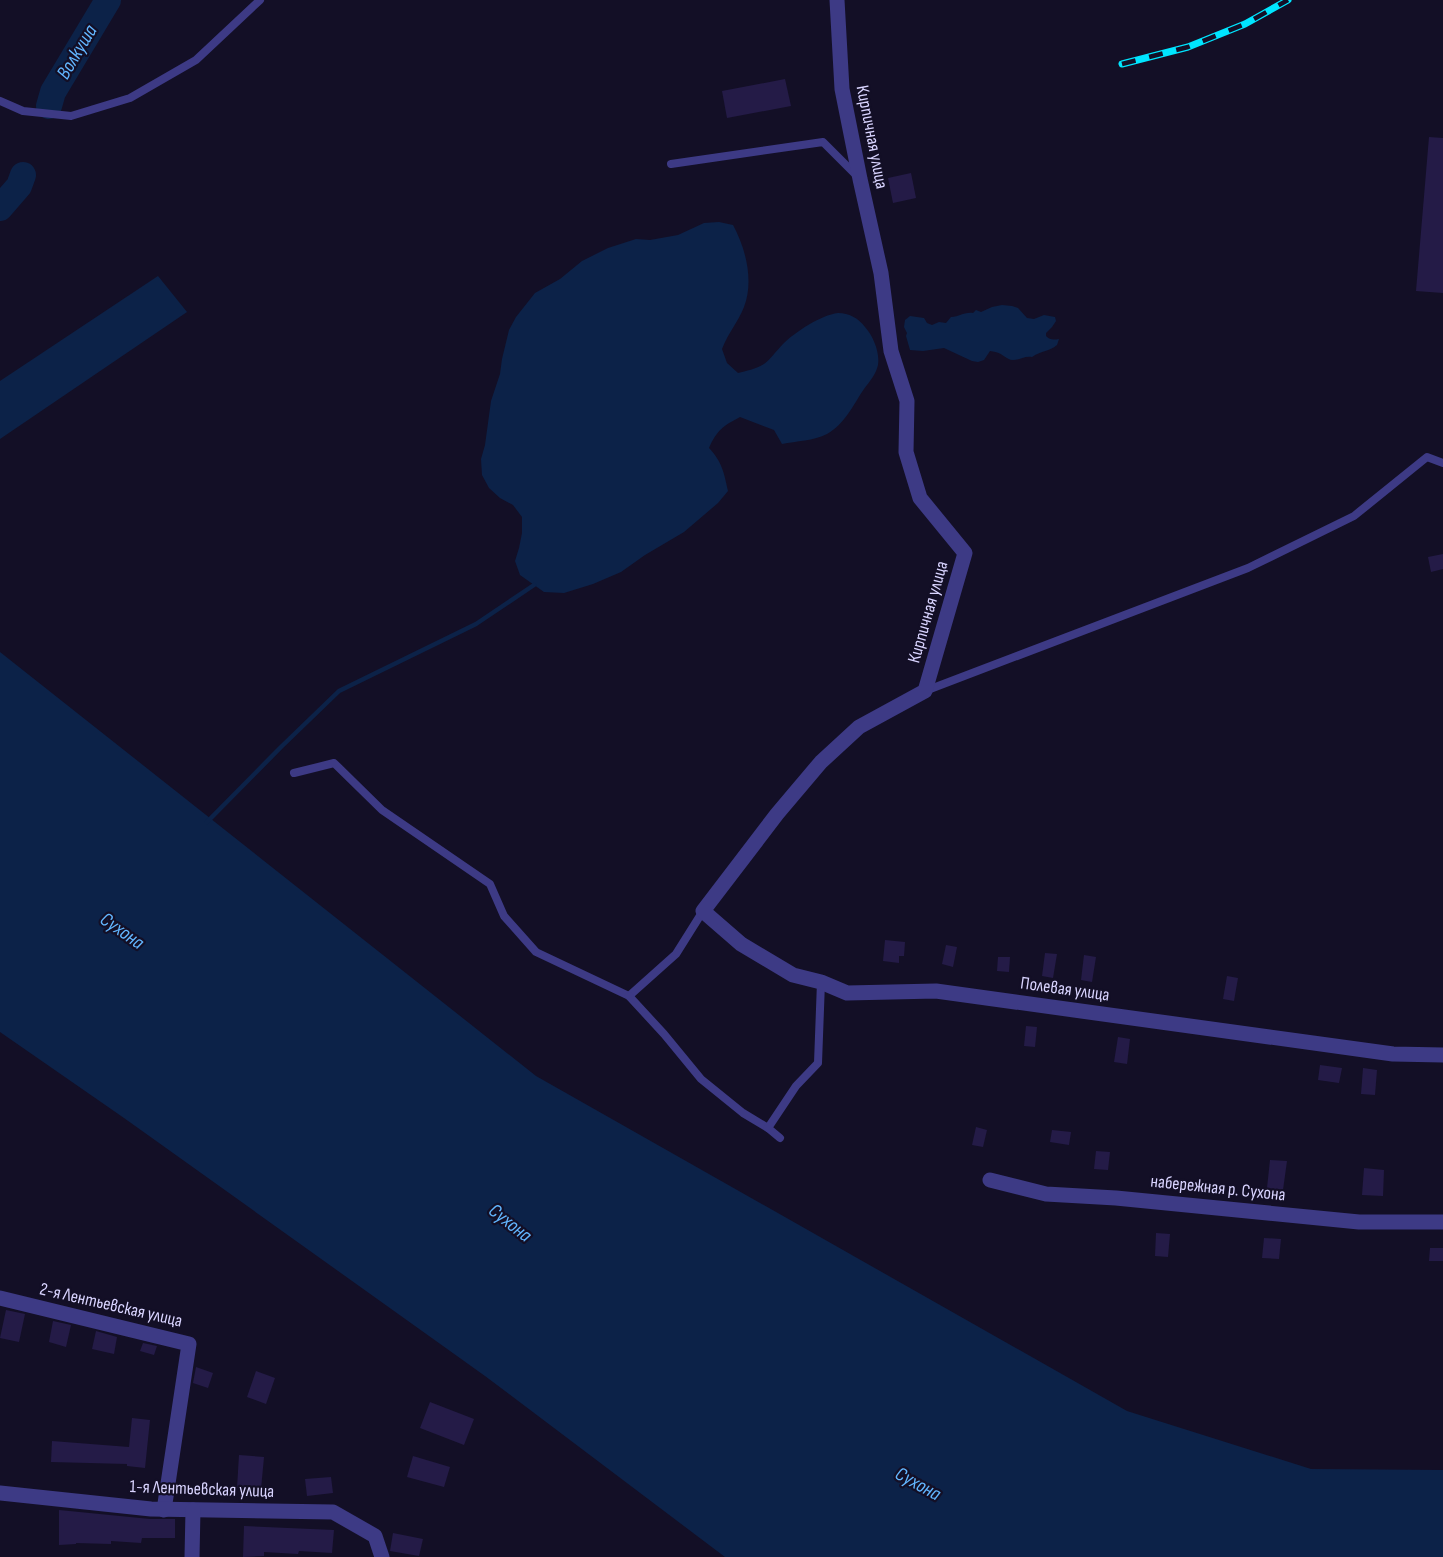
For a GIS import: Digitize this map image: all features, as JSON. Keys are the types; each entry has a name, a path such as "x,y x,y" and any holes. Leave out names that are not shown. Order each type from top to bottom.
{"street":[{"name":"Кирпичная улица","path":"703,911 777,814 821,762 859,727 926,691 965,553 920,498 906,452 907,401 891,351 881,273 842,89 837,0"},
{"name":"Полевая улица","path":"703,911 749,950 793,975 821,982 847,993 936,990 1393,1054 1443,1055"},
{"name":"набережная р. Сухона","path":"990,1180 1046,1194 1116,1198 1359,1222 1443,1222"},
{"name":"2-я Лентьевская улица","path":"0,1298 189,1344 165,1509"},
{"name":"1-я Лентьевская улица","path":"0,1493 151,1509 333,1512 375,1536 382,1557"},
{"path":"192,1557 193,1510"}],"lane":[{"path":"0,101 22,111 71,116 130,98 196,60 260,0"},
{"path":"671,164 823,142 860,178"},
{"path":"926,691 1248,568 1354,516 1427,457 1443,463"},
{"path":"294,772 334,763 382,810 490,884 504,916 536,952 629,996 701,1079 743,1113 780,1138"},
{"path":"629,996 676,954 703,911"},
{"path":"768,1128 796,1086 818,1063 821,982"}],"water":[{"path":"719,222 733,225 742,244 748,276 744,307 722,349 727,363 738,373 758,367 767,362 801,329 824,317 838,313 850,315 856,319 871,335 878,355 876,371 844,420 822,436 782,444 774,430 740,417 729,423 721,429 709,448 722,468 728,491 718,503 684,532 621,572 564,593 544,592 520,575 515,561 522,533 522,517 513,505 500,498 489,488 482,475 481,459 491,401 500,374 509,330 535,293 560,279 582,261 608,248 636,239 650,240 678,235 704,223"},
{"path":"158,276 187,312 0,439 0,381"},
{"path":"1002,305 1018,308 1027,318 1034,319 1044,315 1055,317 1056,321 1046,336 1059,339 1057,345 1032,357 1015,360 990,351 984,360 978,362 944,348 910,350 904,327 905,320 910,316 924,318 932,325 939,322 946,323 951,317 973,313 976,310 981,312"},
{"name":"Сухона","path":"0,652 536,1076 1127,1411 1311,1469 1443,1470 1443,1557 725,1557 485,1376 0,1032"}],"building":[{"path":"785,79 791,106 727,118 722,91"},
{"path":"1429,137 1443,138 1443,293 1416,291"},
{"path":"911,173 916,198 893,203 888,178"},
{"path":"1443,554 1443,569 1431,572 1428,557"},
{"path":"885,940 905,942 904,956 899,956 899,963 883,961"},
{"path":"946,945 957,947 953,967 942,964"},
{"path":"1045,953 1057,954 1053,978 1042,976"},
{"path":"1084,955 1096,957 1092,982 1081,980"},
{"path":"998,957 1010,957 1009,972 997,971"},
{"path":"1227,976 1238,978 1234,1001 1223,999"},
{"path":"1026,1026 1037,1027 1035,1047 1024,1046"},
{"path":"1118,1037 1130,1039 1127,1064 1114,1062"},
{"path":"1320,1065 1342,1068 1339,1083 1318,1080"},
{"path":"1363,1068 1377,1070 1375,1095 1361,1094"},
{"path":"976,1127 987,1130 983,1147 972,1145"},
{"path":"1052,1130 1071,1132 1069,1145 1050,1142"},
{"path":"1096,1151 1110,1152 1108,1170 1094,1169"},
{"path":"1270,1160 1287,1161 1283,1190 1267,1188"},
{"path":"1364,1168 1384,1170 1383,1196 1362,1195"},
{"path":"1156,1233 1170,1234 1168,1257 1155,1256"},
{"path":"1264,1238 1281,1239 1279,1259 1262,1258"},
{"path":"1430,1248 1443,1248 1443,1261 1429,1261"},
{"path":"6,1310 25,1314 19,1342 0,1338"},
{"path":"53,1321 71,1325 66,1347 49,1342"},
{"path":"96,1331 117,1337 114,1354 92,1349"},
{"path":"143,1343 157,1346 154,1355 140,1351"},
{"path":"196,1367 213,1373 208,1388 193,1383"},
{"path":"256,1371 275,1378 266,1404 247,1397"},
{"path":"430,1402 474,1419 464,1445 420,1428"},
{"path":"132,1418 150,1420 145,1468 127,1466 127,1464 51,1462 52,1441 129,1447"},
{"path":"239,1455 264,1457 261,1489 237,1488"},
{"path":"413,1456 450,1467 444,1487 407,1477"},
{"path":"331,1477 333,1493 307,1496 305,1479"},
{"path":"59,1510 150,1519 175,1519 175,1538 142,1538 141,1543 111,1541 111,1544 59,1545"},
{"path":"244,1526 334,1530 332,1553 264,1552 264,1556 243,1557"},
{"path":"393,1533 423,1539 419,1556 390,1551"}],"waterway":[{"name":"Волкуша","path":"49,106 53,92 108,0"},
{"name":"Волкуша","path":"0,208 19,186 23,175"},
{"path":"207,822 339,691 476,624 534,585"}],"railway":[{"path":"1122,64 1188,47 1245,24 1288,0"}]}
